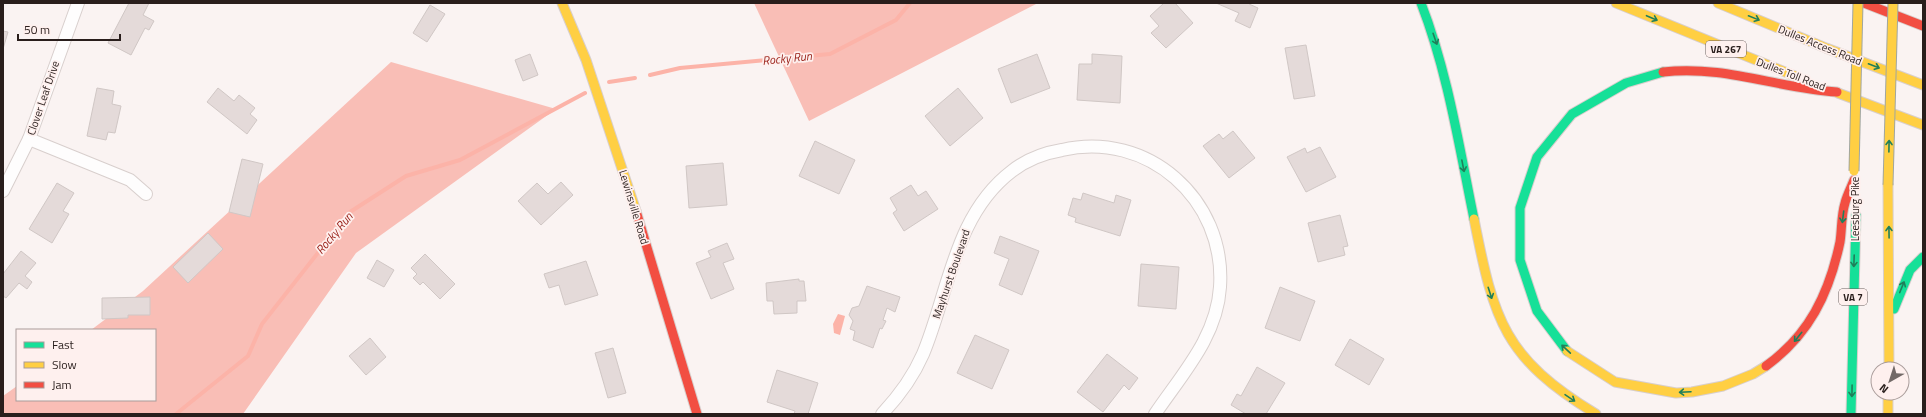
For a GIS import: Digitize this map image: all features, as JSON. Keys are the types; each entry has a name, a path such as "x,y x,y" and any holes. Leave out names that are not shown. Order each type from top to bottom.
{"main road":[{"name":"Lewinsville Road","path":"562,3 586,60 626,178 697,414"},
{"path":"1421,3 1441,57 1483,269 1496,312 1512,343 1525,360 1555,388 1596,413"},
{"name":"Dulles Toll Road","path":"1616,3 1923,125"},
{"name":"Dulles Access Road","path":"1718,3 1826,48 1923,85"},
{"name":"Leesburg Pike","path":"1851,414 1856,205 1854,180 1858,3"},
{"path":"1864,3 1923,26"},
{"path":"1889,361 1888,185 1893,3"},
{"path":"1837,92 1793,87 1742,75 1702,70 1667,71 1610,88 1586,102 1568,116 1553,132 1539,154 1522,194 1519,210 1517,239 1518,255 1526,290 1543,323 1554,337 1581,361 1608,378 1631,387 1668,393 1686,393 1725,386 1750,375 1774,360 1791,345 1812,318 1822,298 1832,271 1840,240 1845,199 1854,180"},
{"path":"1889,322 1910,270 1923,257"},
{"path":"1888,401 1888,414"}],"street":[{"name":"Clover Leaf Drive","path":"3,191 29,139 78,3"},
{"path":"29,139 130,180 146,194"},
{"name":"Mayhurst Boulevard","path":"882,414 909,381 922,356 934,327 960,244 968,223 980,203 995,186 1012,171 1029,160 1050,152 1091,146 1113,148 1133,153 1152,161 1170,173 1187,189 1200,206 1210,226 1216,245 1220,266 1220,286 1218,307 1211,328 1203,346 1155,414"}],"shaded area":[{"path":"754,3 1038,3 809,121"},
{"path":"391,62 556,109 356,253 243,414 3,414 3,396 16,387 16,401 156,401 156,329 92,329 143,291"},
{"path":"838,314 845,316 840,335 834,333 833,324"}],"building":[{"path":"129,3 149,3 143,15 154,21 149,30 145,28 131,55 108,43"},
{"path":"1164,3 1175,3 1193,23 1166,48 1151,33 1159,26 1150,16"},
{"path":"1216,3 1250,3 1249,4 1258,8 1250,28 1235,21 1239,13"},
{"path":"430,5 445,14 427,42 413,33"},
{"path":"3,31 8,32 3,49"},
{"path":"1306,45 1315,96 1294,99 1285,48"},
{"path":"530,54 538,75 523,81 515,60"},
{"path":"1037,54 1050,88 1011,103 998,69"},
{"path":"1092,54 1122,56 1120,103 1077,100 1079,64 1092,64"},
{"path":"97,88 114,91 112,104 121,106 115,133 108,132 106,140 87,136"},
{"path":"218,88 234,101 239,95 255,108 250,114 257,120 247,134 207,102"},
{"path":"958,88 983,118 950,146 925,116"},
{"path":"1233,131 1255,158 1229,178 1203,146 1219,134 1223,139"},
{"path":"815,141 855,160 839,194 799,176"},
{"path":"1320,147 1336,177 1306,192 1287,157 1305,148 1307,153"},
{"path":"242,159 263,164 250,217 229,212"},
{"path":"723,163 727,205 689,208 686,166"},
{"path":"561,182 573,195 541,225 518,201 537,183 548,194"},
{"path":"57,183 74,193 63,211 69,214 52,243 29,229"},
{"path":"911,185 918,196 926,191 938,209 904,231 893,213 897,210 890,198"},
{"path":"1083,193 1114,203 1116,195 1131,200 1120,236 1075,222 1076,218 1068,215 1073,198 1081,200"},
{"path":"1340,215 1348,246 1343,247 1345,255 1318,262 1308,223"},
{"path":"208,233 223,249 188,283 173,267"},
{"path":"1000,236 1039,251 1022,295 999,285 1009,259 994,253"},
{"path":"727,243 734,259 723,263 734,289 711,299 696,263 711,257 708,251"},
{"path":"21,251 36,263 25,276 32,282 27,289 19,283 6,298 3,296 3,274"},
{"path":"425,254 455,284 440,299 423,282 420,285 413,278 417,274 411,268"},
{"path":"377,260 394,270 384,287 367,278"},
{"path":"586,261 598,295 565,305 559,285 549,288 544,274"},
{"path":"1141,264 1179,267 1176,309 1138,306"},
{"path":"799,279 799,281 804,281 806,301 797,301 797,313 774,314 773,301 767,301 766,283"},
{"path":"867,286 900,297 895,312 887,308 883,320 886,321 882,329 880,328 873,348 853,340 855,331 850,329 853,321 849,315 852,308 859,306"},
{"path":"1280,287 1315,301 1300,341 1265,328"},
{"path":"150,297 150,315 128,315 128,318 102,319 102,298"},
{"path":"975,335 1009,350 992,389 957,373"},
{"path":"370,338 386,357 366,375 349,356"},
{"path":"1350,339 1384,359 1369,385 1335,365"},
{"path":"613,348 626,393 608,398 595,353"},
{"path":"1107,354 1138,378 1129,390 1124,385 1103,412 1077,392"},
{"path":"1257,367 1285,383 1266,414 1246,414 1231,405 1237,394 1241,396"},
{"path":"777,370 818,383 808,414 794,414 795,411 767,402"}],"waterway":[{"name":"Rocky Run","path":"650,75 680,68 830,54 896,20 910,3"},
{"name":"Rocky Run","path":"609,82 635,78"},
{"name":"Rocky Run","path":"176,414 248,356 262,324 350,212 406,176 460,160 585,93"}],"traffic: fast":[{"path":"1421,3 1439,56 1446,83 1474,219"},
{"path":"1567,351 1537,311 1520,260 1520,208 1537,157 1572,114 1626,83 1663,72"},
{"path":"1851,414 1856,215"},
{"path":"1894,309 1910,270 1923,257"}],"traffic: slow":[{"path":"562,3 586,60 636,211"},
{"path":"1616,3 1795,76"},
{"path":"1718,3 1826,48 1923,85"},
{"path":"1854,171 1858,3"},
{"path":"1888,185 1893,3"},
{"path":"1838,93 1923,125"},
{"path":"1888,185 1889,361"},
{"path":"1474,219 1489,285 1497,311 1508,334 1522,355 1541,374 1565,394 1596,414"},
{"path":"1567,351 1615,382 1676,393 1692,392 1723,386 1753,374 1766,366"},
{"path":"1888,401 1888,414"}],"traffic: jam":[{"path":"1864,3 1923,26"},
{"path":"1663,72 1686,71 1729,74 1815,90 1837,92"},
{"path":"1766,366 1794,341 1815,312 1823,296 1835,261 1840,242 1844,208 1854,180"},
{"path":"636,211 697,414"}]}
